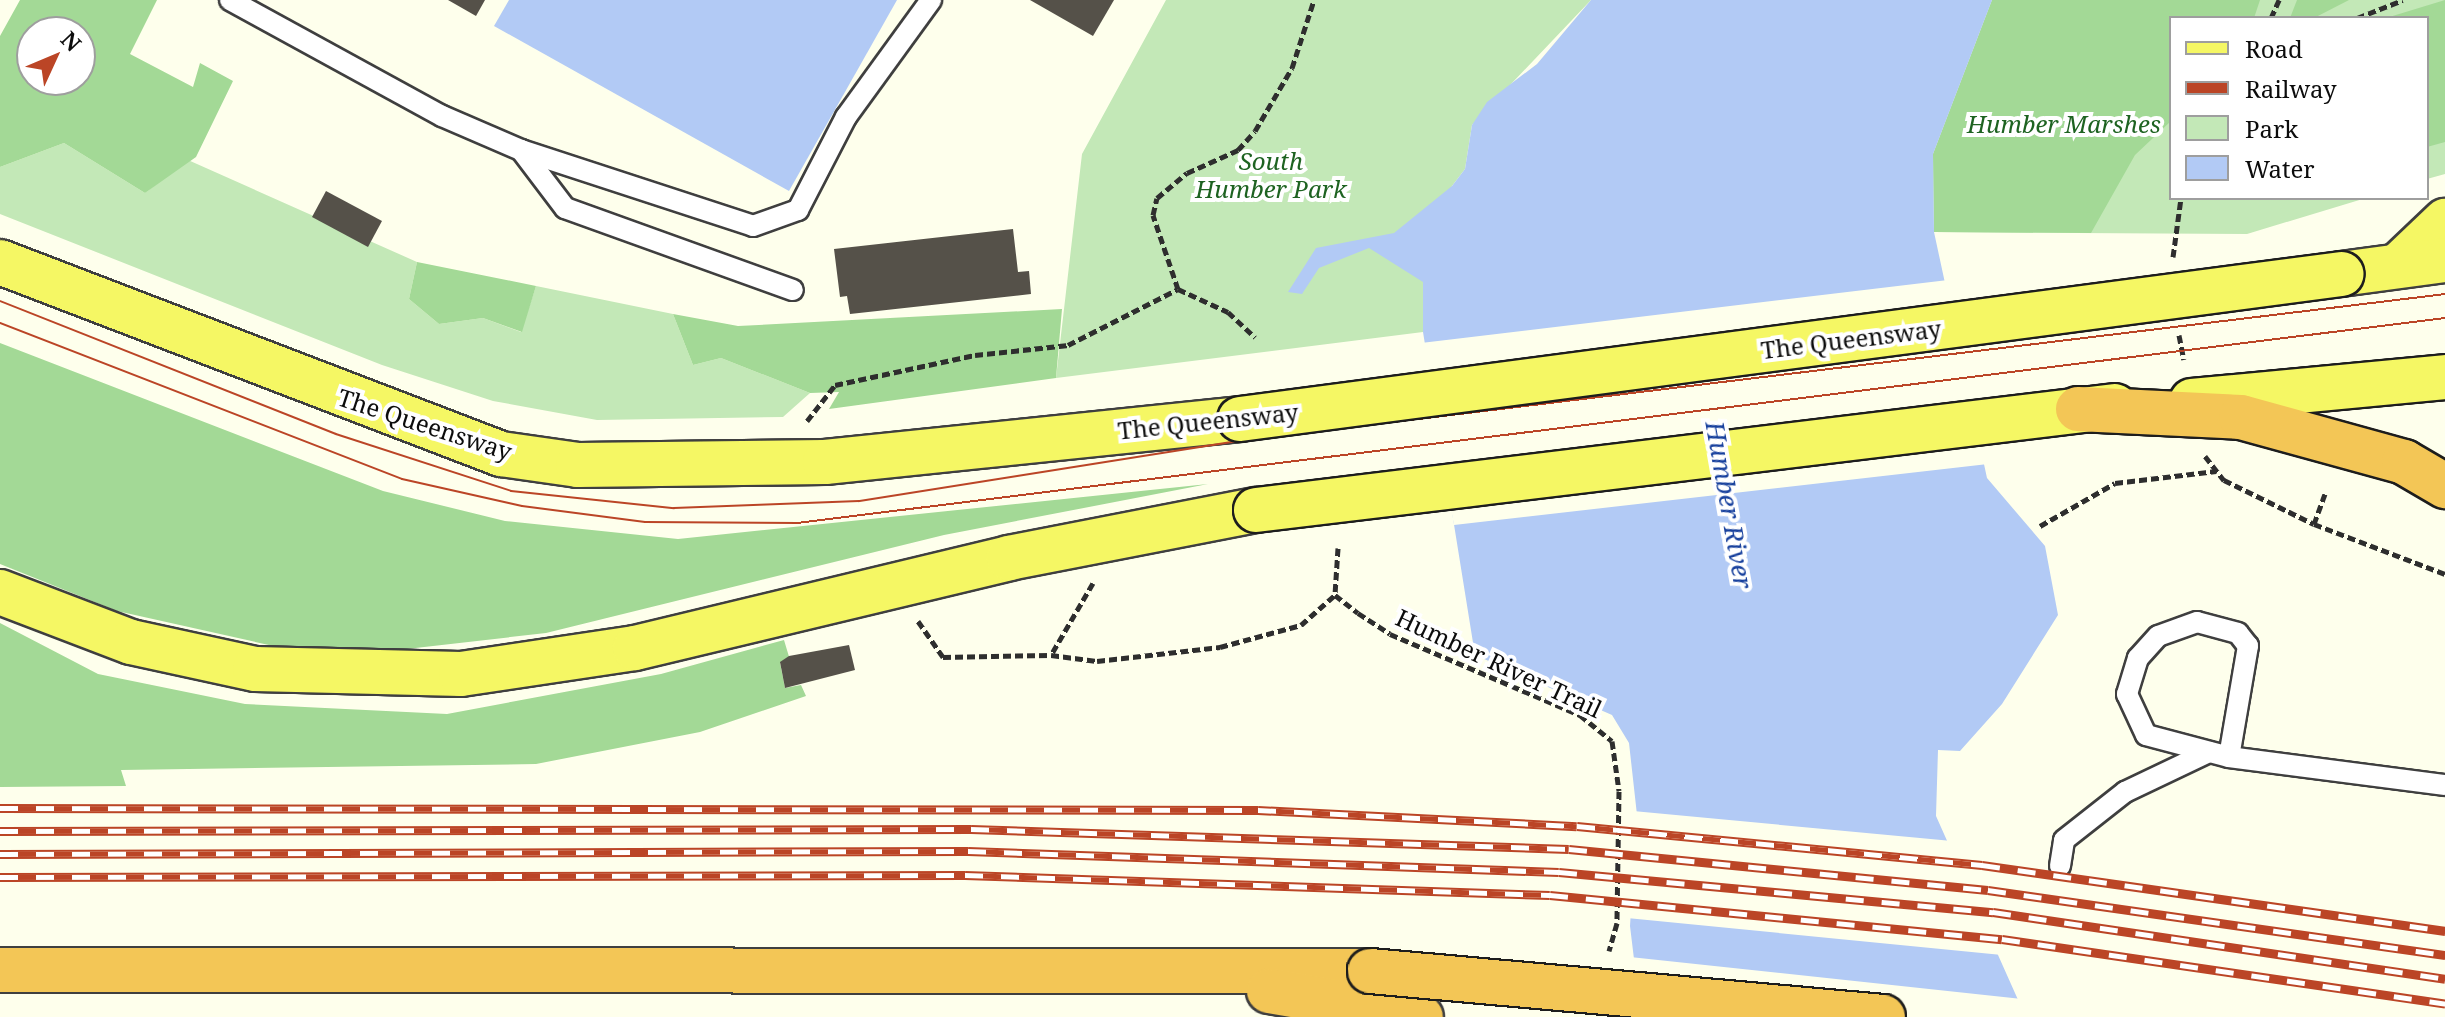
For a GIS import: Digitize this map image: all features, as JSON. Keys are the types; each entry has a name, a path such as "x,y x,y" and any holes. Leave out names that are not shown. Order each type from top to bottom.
{"highway":[{"path":"2078,409 2241,417 2404,462 2445,486"},
{"path":"0,970 1159,971 1391,1000 1883,1017"}],"main road":[{"path":"2399,265 2445,221"},
{"name":"The Queensway","path":"0,262 501,454 578,465 825,462 1240,419 2445,260"},
{"path":"0,592 131,642 255,669 344,675 461,674 547,662 897,591 1099,539 1256,510 2078,409 2445,377"}],"lane":[{"path":"230,0 442,116 521,150 727,221 780,221 811,193 846,117 931,0"},
{"path":"521,150 565,208 793,290"},
{"path":"2219,754 2248,646 2238,633 2197,622 2158,636 2138,658 2127,694 2146,735 2219,754 2445,785"},
{"path":"2060,866 2064,840 2125,792 2219,754"}],"path":[{"path":"1255,337 1228,312 1178,289 1153,215 1157,198 1187,173 1238,150 1255,131 1292,68 1314,0"},
{"path":"2362,16 2403,0"},
{"path":"807,421 835,385 975,355 1068,345 1178,289"},
{"path":"2040,526 2115,483 2217,471"},
{"path":"2314,524 2325,494"},
{"path":"1051,655 1100,570 1099,539"},
{"path":"897,591 943,657 1051,655 1097,661 1220,647 1301,625 1335,595 1338,548"},
{"name":"Humber River Trail","path":"1335,595 1390,634 1580,715 1612,741 1619,762 1617,923 1606,956"}],"green space":[{"path":"20,0 157,0 130,54 193,87 200,63 233,81 196,157 145,193 64,143 0,167 0,36"},
{"name":"South Humber Park","path":"1166,0 1591,0 1472,125 1465,169 1452,186 1423,282 1423,332 1056,378 1082,154"},
{"name":"Humber Marshes","path":"1992,0 2445,0 2445,174 2429,178 2429,16 2169,16 2169,200 2359,200 2247,234 1934,232 1933,154"},
{"name":"Humber Marshes","path":"1992,0 2260,0 2255,16 2169,16 2169,123 2135,155 2091,233 1934,232 1933,154"},
{"path":"2297,0 2349,0 2318,16 2291,16"},
{"path":"2445,0 2445,142 2429,146 2429,16 2393,16"},
{"path":"64,143 145,193 188,160 417,262 409,299 439,324 483,318 521,332 536,286 673,314 693,365 721,358 810,393 783,417 597,420 493,401 382,365 0,214 0,167"},
{"path":"417,262 536,286 522,332 483,318 439,324 409,299"},
{"path":"1062,309 1056,378 829,409 839,392 810,393 721,358 693,365 673,314 738,326"},
{"path":"0,343 383,491 505,521 678,539 1208,484 944,535 546,633 389,651 278,647 117,611 0,564"},
{"path":"0,623 98,674 245,704 447,714 661,674 784,640 790,660 780,663 785,688 801,685 806,696 700,732 536,764 121,770 126,786 0,787"}],"water":[{"path":"509,0 897,0 789,191 494,26"},
{"name":"Humber River","path":"1591,0 1992,0 1933,154 1934,232 1987,478 2045,546 2058,615 2002,704 1960,751 1938,750 1936,816 2019,1002 1641,1017 1630,926 1637,815 1629,743 1612,715 1475,655 1423,332 1423,282 1369,248 1319,268 1302,294 1288,292 1316,248 1394,233 1452,186 1465,169 1472,125 1487,102 1537,64"}],"pier":[{"path":"1948,280 1988,464 1454,525 1421,343"},
{"path":"1633,811 1952,841 2002,955 1627,918"},
{"path":"1630,957 2022,999 2029,1017 1637,1017"}],"building":[{"path":"448,0 485,0 476,16"},
{"path":"1030,0 1114,0 1093,36"},
{"path":"326,191 382,221 368,247 312,217"},
{"path":"1013,229 1018,272 1029,271 1031,294 850,314 847,296 840,297 834,249"},
{"path":"849,645 855,670 785,688 780,662 789,656"}],"tram line":[{"path":"0,301 336,434 511,491 674,508 859,501 1246,440 2445,294"},
{"path":"0,323 402,479 522,506 645,522 797,523 2445,318"}],"railway":[{"path":"0,808 1258,810 1577,826 1982,865 2445,931"},
{"path":"0,831 971,829 1569,849 1988,890 2445,955"},
{"path":"0,854 968,851 1559,872 1993,912 2445,979"},
{"path":"0,877 965,875 1550,895 2002,939 2445,1004"}]}
